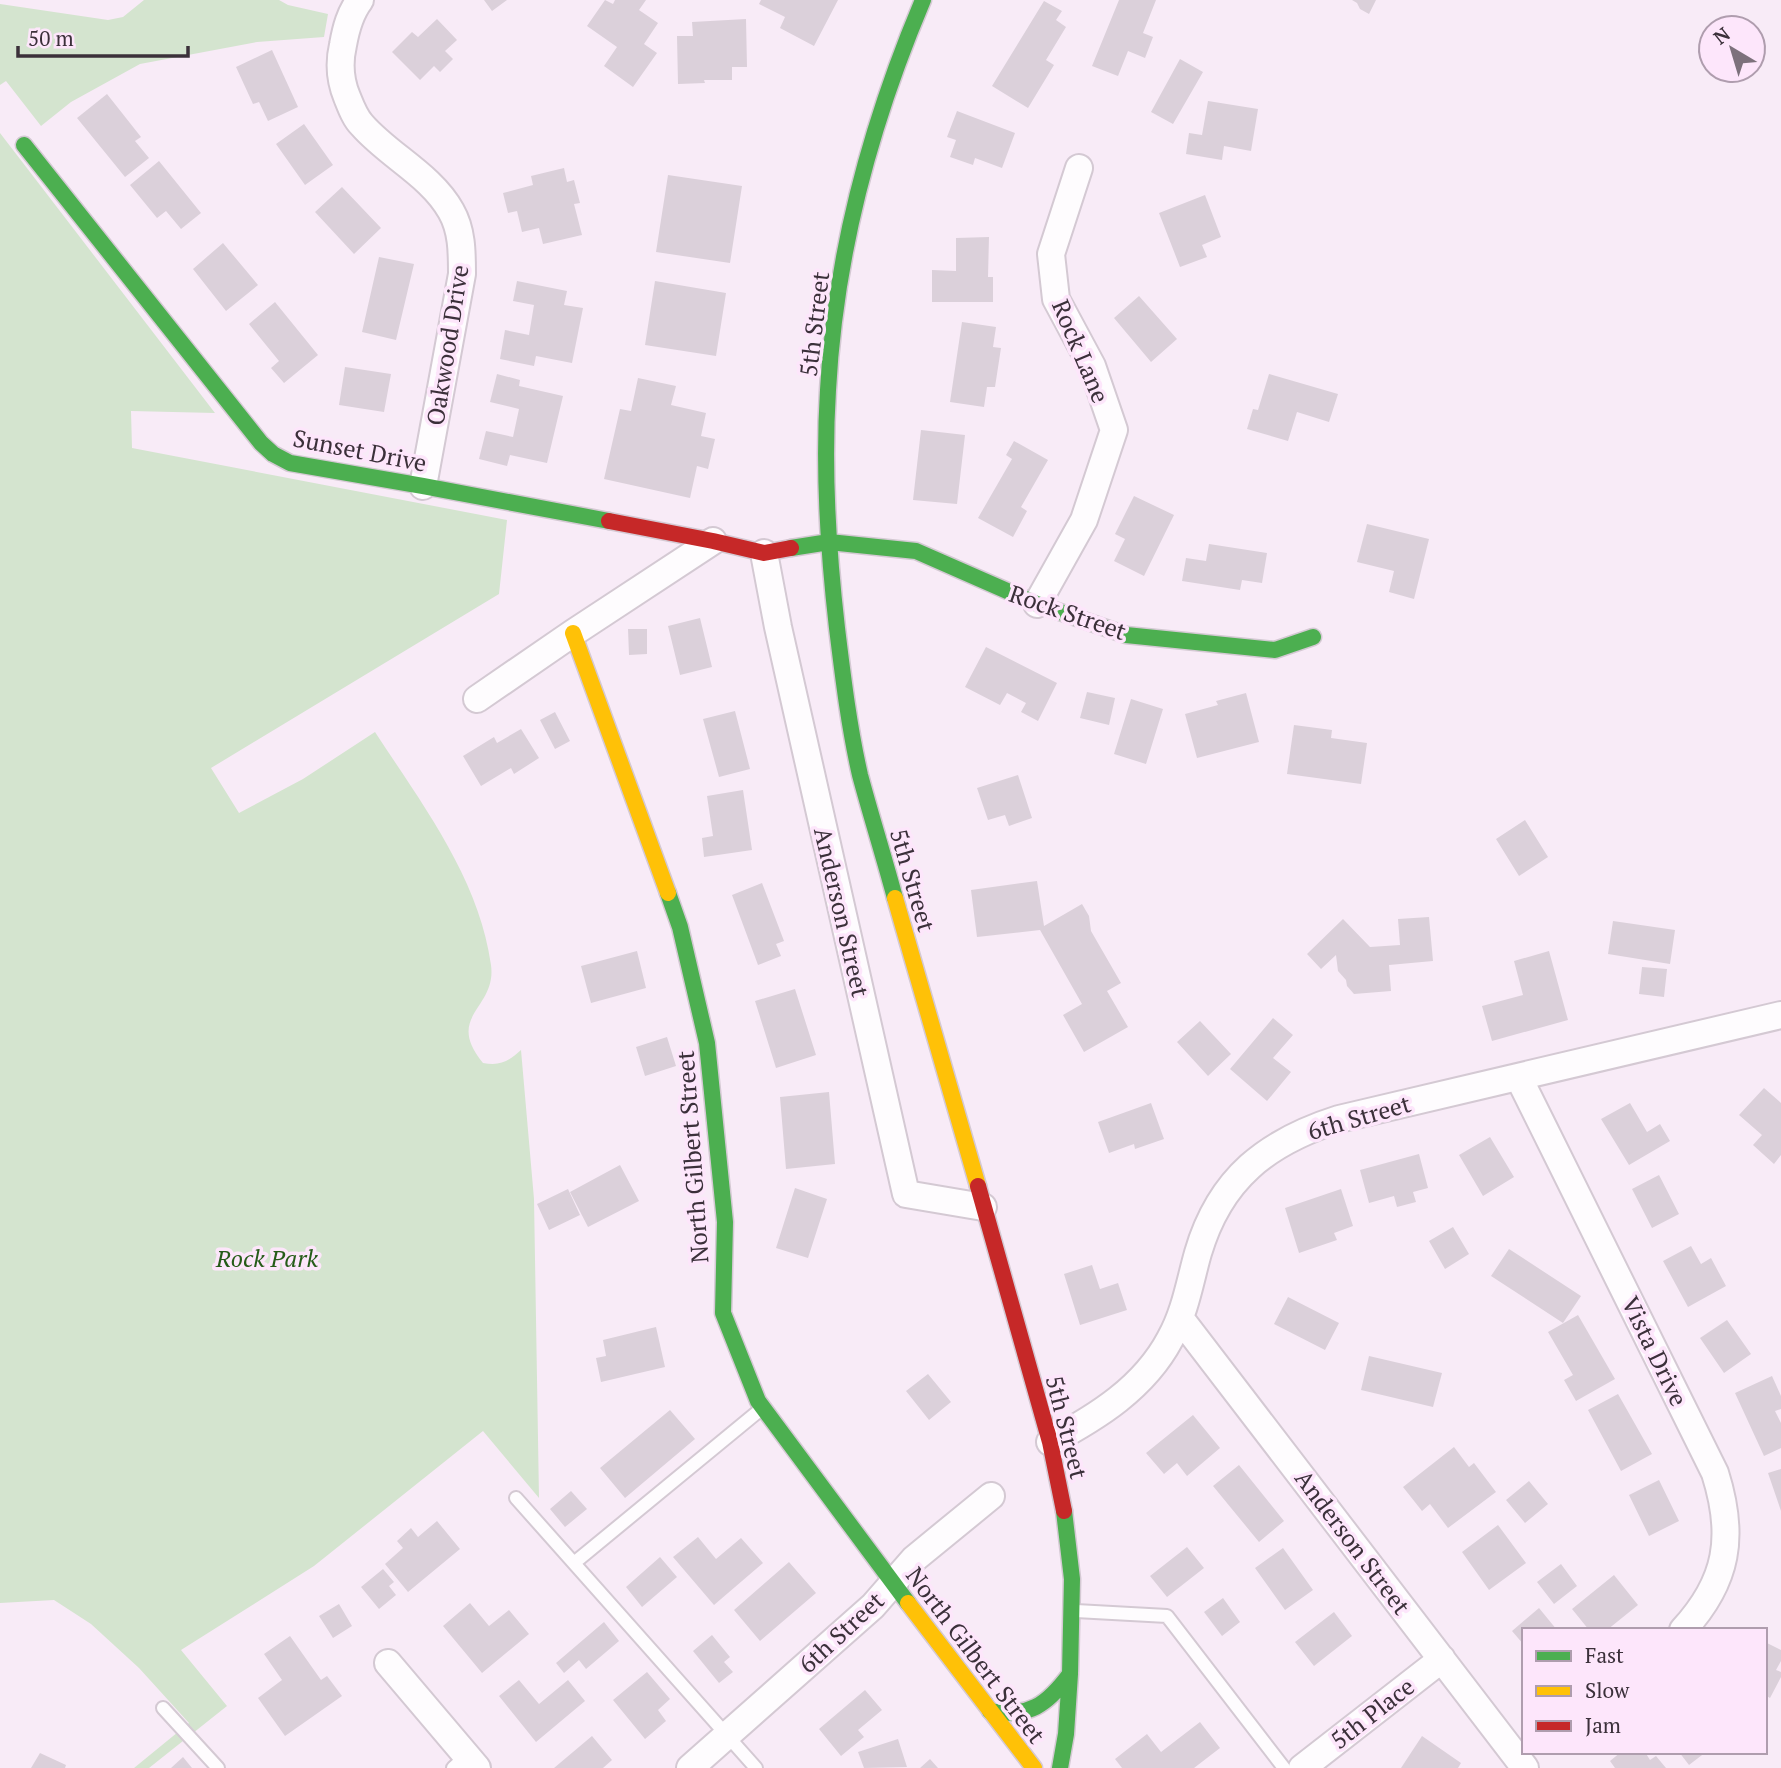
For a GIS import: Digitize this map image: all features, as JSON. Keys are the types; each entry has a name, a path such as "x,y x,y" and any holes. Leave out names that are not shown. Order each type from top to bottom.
{"street":[{"name":"Oakwood Drive","path":"360,0 353,10 341,53 340,73 352,110 361,124 441,196 452,211 462,248 462,274 423,486"},
{"name":"5th Street","path":"923,0 887,89 861,184 839,291 832,337 825,437 829,542 841,665 860,775 1050,1443 1064,1511 1071,1559 1071,1611 1066,1734 1060,1768"},
{"name":"Sunset Drive","path":"24,145 261,443 290,463 764,552 829,542"},
{"name":"Rock Lane","path":"1037,604 1084,520 1114,430 1092,366 1056,299 1051,254 1079,168"},
{"path":"477,699 713,541"},
{"name":"Rock Street","path":"829,542 916,551 1037,604 1126,635 1275,650 1313,637"},
{"name":"Anderson Street","path":"764,552 780,640 906,1194 983,1207"},
{"name":"North Gilbert Street","path":"573,633 680,927 707,1043 725,1222 723,1312 740,1359 758,1401 1034,1768"},
{"name":"6th Street","path":"1050,1443 1097,1416 1140,1381 1159,1358 1180,1318 1203,1236 1217,1206 1237,1180 1261,1157 1294,1136 1339,1119 1781,1015"},
{"name":"Vista Drive","path":"1519,1078 1715,1473 1722,1493 1726,1530 1721,1568 1715,1587 1685,1628"},
{"name":"Anderson Street","path":"1180,1318 1442,1659 1523,1759"},
{"name":"6th Street","path":"690,1768 873,1606 914,1559 991,1496"},
{"name":"5th Place","path":"1302,1768 1442,1659"},
{"path":"388,1663 465,1764"},
{"path":"990,1711 1013,1715 1037,1708 1053,1696 1070,1674"}],"lane":[{"path":"574,1563 763,1407"},
{"path":"516,1498 756,1768"},
{"path":"1071,1611 1167,1616 1284,1768"},
{"path":"163,1708 218,1768"}],"green space":[{"path":"144,0 279,0 288,5 328,14 324,37 257,42 140,64 71,102 41,126 6,81 0,85 0,4 108,20 123,17"},
{"name":"Rock Park","path":"0,133 215,413 131,411 132,448 507,520 499,594 211,768 239,813 303,779 375,732 429,814 461,872 484,933 491,965 491,980 487,992 470,1023 472,1047 483,1063 489,1064 504,1062 521,1050 534,1199 539,1498 483,1431 314,1566 181,1650 227,1706 149,1768 134,1768 189,1723 139,1668 91,1624 54,1600 0,1603"}],"building":[{"path":"484,0 507,0 492,11"},
{"path":"605,0 613,4 615,0 646,0 639,10 658,23 644,44 657,53 633,87 604,66 617,47 587,26"},
{"path":"761,0 838,0 814,46 780,28 785,17 759,4"},
{"path":"1119,0 1156,0 1143,33 1153,37 1145,58 1128,51 1118,76 1092,66"},
{"path":"1352,0 1376,0 1369,14"},
{"path":"1044,1 1062,11 1056,20 1066,27 1046,60 1054,65 1028,108 992,86"},
{"path":"437,19 457,40 445,51 453,59 440,72 434,66 420,80 392,52 412,32 418,37"},
{"path":"746,19 747,67 732,67 732,80 678,84 677,36 693,36 692,22"},
{"path":"272,50 298,107 268,121 259,102 253,104 236,67"},
{"path":"1180,59 1203,72 1173,124 1151,112"},
{"path":"107,94 141,137 135,141 149,158 125,177 77,118"},
{"path":"1208,101 1258,109 1251,151 1224,146 1222,160 1186,154 1189,133 1202,135"},
{"path":"957,111 1015,133 1002,168 975,158 973,165 950,157 956,140 947,137"},
{"path":"304,124 333,165 305,185 276,144"},
{"path":"159,161 201,213 181,229 166,211 157,218 130,185"},
{"path":"564,168 567,182 574,180 580,203 574,204 582,235 543,244 539,228 522,232 517,211 508,213 503,193 533,185 531,176"},
{"path":"668,175 742,186 730,263 656,252"},
{"path":"342,187 381,228 354,254 315,212"},
{"path":"1205,195 1221,237 1202,245 1207,257 1180,267 1159,213"},
{"path":"989,237 988,277 993,277 993,302 932,302 932,270 956,271 956,238"},
{"path":"223,243 258,285 226,311 193,269"},
{"path":"379,257 414,264 396,340 362,332"},
{"path":"517,281 567,291 564,305 583,308 572,363 536,356 534,366 500,359 505,330 529,335 534,305 513,301"},
{"path":"655,281 726,293 716,356 645,345"},
{"path":"1139,296 1177,339 1151,362 1114,318"},
{"path":"275,302 318,355 284,383 271,368 279,361 249,324"},
{"path":"962,322 996,327 993,347 1001,348 995,387 987,387 984,407 950,402"},
{"path":"345,367 391,374 384,412 339,405"},
{"path":"497,374 520,380 519,386 563,396 547,463 510,455 507,466 479,459 486,431 513,437 519,409 490,402"},
{"path":"1269,374 1338,394 1329,422 1297,412 1288,441 1247,429 1253,409 1258,410"},
{"path":"638,378 676,386 671,405 706,413 701,436 715,439 708,469 697,466 690,498 604,479 620,409 631,411"},
{"path":"921,430 965,435 957,504 913,500"},
{"path":"1014,441 1048,460 1021,507 1027,511 1013,537 978,518 1012,459 1006,455"},
{"path":"1134,496 1174,515 1144,576 1114,561 1125,539 1115,534"},
{"path":"1367,524 1429,539 1414,599 1389,592 1394,571 1357,562"},
{"path":"1209,544 1267,553 1262,583 1242,580 1240,590 1182,581 1186,558 1206,561"},
{"path":"700,618 712,667 680,675 668,626"},
{"path":"628,629 647,629 647,654 629,655"},
{"path":"986,647 1057,683 1038,721 1021,712 1026,703 1007,693 1000,705 965,687"},
{"path":"1087,692 1115,698 1109,725 1080,718"},
{"path":"1246,693 1259,742 1197,758 1185,714 1218,705 1216,701"},
{"path":"1131,699 1163,709 1146,764 1114,754"},
{"path":"735,711 750,769 719,777 703,719"},
{"path":"555,712 570,741 555,749 540,720"},
{"path":"1294,725 1332,730 1331,738 1367,743 1361,784 1287,774"},
{"path":"521,729 539,758 514,774 511,768 481,786 463,756 494,737 497,743"},
{"path":"1018,775 1032,818 1009,826 1005,815 988,820 977,788"},
{"path":"743,790 752,850 704,857 702,838 713,836 707,796"},
{"path":"1525,820 1548,857 1519,876 1496,839"},
{"path":"1037,881 1044,926 1082,904 1089,916 1091,931 1121,983 1107,991 1128,1027 1084,1052 1063,1015 1082,1004 1040,930 977,937 971,890"},
{"path":"762,883 784,941 776,944 781,956 758,965 732,895"},
{"path":"1429,917 1433,961 1389,965 1391,991 1354,994 1338,971 1336,955 1321,969 1307,954 1343,919 1370,947 1400,945 1398,919"},
{"path":"1613,921 1675,930 1670,964 1608,954"},
{"path":"637,951 646,988 591,1003 581,966"},
{"path":"1549,951 1568,1020 1492,1041 1482,1006 1523,995 1514,961"},
{"path":"1642,967 1667,969 1664,997 1639,994"},
{"path":"795,989 816,1055 776,1068 755,1001"},
{"path":"1273,1018 1293,1035 1273,1058 1291,1072 1267,1101 1230,1069"},
{"path":"1200,1021 1231,1054 1208,1076 1177,1042"},
{"path":"667,1037 676,1066 645,1076 636,1047"},
{"path":"1764,1088 1781,1103 1781,1155 1774,1164 1753,1145 1762,1135 1739,1115"},
{"path":"829,1092 835,1164 786,1169 780,1097"},
{"path":"1151,1103 1164,1139 1135,1149 1134,1144 1109,1153 1098,1122"},
{"path":"1630,1103 1647,1132 1660,1124 1670,1141 1629,1165 1601,1119"},
{"path":"1490,1137 1514,1177 1483,1196 1459,1155"},
{"path":"1419,1154 1428,1188 1413,1192 1416,1202 1397,1207 1394,1196 1369,1203 1360,1170"},
{"path":"620,1165 639,1201 588,1227 570,1192"},
{"path":"1659,1175 1679,1214 1652,1228 1632,1189"},
{"path":"795,1188 827,1199 808,1258 776,1248"},
{"path":"568,1189 580,1215 549,1230 537,1204"},
{"path":"1341,1189 1353,1226 1334,1233 1337,1240 1299,1253 1285,1208"},
{"path":"1453,1227 1469,1254 1445,1269 1429,1241"},
{"path":"1691,1246 1701,1264 1711,1258 1726,1286 1688,1307 1663,1261"},
{"path":"1509,1249 1581,1296 1563,1323 1491,1276"},
{"path":"1092,1265 1100,1289 1118,1283 1127,1310 1080,1325 1064,1274"},
{"path":"1288,1297 1339,1323 1325,1350 1274,1324"},
{"path":"1578,1315 1615,1379 1576,1401 1564,1380 1573,1375 1548,1332"},
{"path":"1727,1320 1751,1354 1724,1373 1700,1338"},
{"path":"656,1327 665,1367 601,1382 596,1358 606,1356 603,1340"},
{"path":"1369,1356 1442,1373 1433,1407 1361,1390"},
{"path":"928,1374 951,1402 929,1420 906,1391"},
{"path":"1772,1376 1781,1396 1781,1409 1775,1411 1781,1423 1781,1448 1764,1456 1735,1393"},
{"path":"1618,1394 1652,1454 1621,1471 1588,1410"},
{"path":"670,1410 695,1439 625,1498 600,1468"},
{"path":"1193,1415 1220,1448 1187,1476 1177,1463 1164,1474 1146,1453"},
{"path":"1454,1447 1469,1467 1474,1463 1496,1492 1448,1528 1430,1504 1422,1511 1403,1487"},
{"path":"1239,1465 1284,1521 1259,1542 1213,1486"},
{"path":"1781,1469 1781,1511 1768,1473"},
{"path":"1659,1480 1679,1521 1649,1536 1629,1495"},
{"path":"1529,1481 1548,1504 1525,1523 1506,1500"},
{"path":"571,1491 587,1509 565,1527 550,1509"},
{"path":"437,1521 460,1549 408,1592 385,1564 403,1548 397,1541 411,1528 418,1537"},
{"path":"1498,1525 1526,1563 1489,1590 1462,1552"},
{"path":"698,1537 716,1559 741,1538 763,1563 714,1605 673,1557"},
{"path":"1187,1547 1204,1568 1167,1597 1150,1576"},
{"path":"1283,1548 1313,1590 1285,1610 1255,1568"},
{"path":"660,1557 677,1577 642,1607 626,1587"},
{"path":"789,1562 816,1593 760,1641 734,1610"},
{"path":"1561,1564 1577,1586 1554,1604 1537,1582"},
{"path":"383,1569 394,1582 389,1586 396,1595 379,1609 361,1587"},
{"path":"1614,1575 1638,1605 1609,1628 1587,1628 1572,1609"},
{"path":"1223,1598 1240,1622 1222,1636 1204,1612"},
{"path":"470,1603 489,1626 509,1610 529,1634 482,1673 443,1626"},
{"path":"339,1604 352,1626 333,1638 319,1616"},
{"path":"1539,1608 1555,1628 1522,1628 1522,1643 1512,1631"},
{"path":"1334,1612 1352,1636 1314,1666 1295,1642"},
{"path":"604,1622 619,1641 586,1669 579,1660 564,1673 556,1663"},
{"path":"712,1635 730,1657 724,1662 733,1672 719,1683 693,1651"},
{"path":"290,1636 321,1680 327,1676 342,1696 285,1736 258,1698 282,1680 264,1654"},
{"path":"1767,1643 1781,1650 1781,1661 1776,1670 1781,1672 1781,1677 1770,1698 1767,1696"},
{"path":"647,1672 670,1699 658,1710 666,1721 645,1739 613,1700"},
{"path":"519,1680 539,1704 568,1680 585,1701 536,1742 499,1696"},
{"path":"865,1690 882,1710 858,1730 864,1737 841,1756 819,1729"},
{"path":"1200,1722 1220,1748 1194,1768 1122,1768 1115,1759 1147,1734 1161,1752"},
{"path":"592,1736 612,1760 603,1768 554,1768"},
{"path":"1422,1736 1461,1763 1458,1768 1401,1768"},
{"path":"898,1739 907,1767 864,1768 858,1752"},
{"path":"40,1753 66,1765 65,1768 31,1768"},
{"path":"1619,1754 1646,1754 1650,1760 1656,1756 1666,1768 1615,1768 1610,1761"},
{"path":"1681,1754 1703,1754 1689,1765"},
{"path":"183,1757 192,1768 171,1768"},
{"path":"930,1759 938,1768 920,1768"}],"traffic: fast":[{"path":"895,898 860,775 847,702 829,539 827,420 832,340 847,241 887,94 923,0"},
{"path":"24,145 261,443 273,454 290,463 609,521"},
{"path":"791,548 829,542 916,551 1037,604 1126,635 1275,650 1313,637"},
{"path":"668,893 680,927 707,1043 725,1222 723,1313 758,1401 908,1603"},
{"path":"1060,1768 1066,1734 1070,1674 1072,1579 1064,1511"},
{"path":"990,1711 1016,1713 1036,1707 1053,1694 1070,1674"}],"traffic: slow":[{"path":"573,633 668,893"},
{"path":"895,898 978,1186"},
{"path":"908,1603 1034,1768"}],"traffic: jam":[{"path":"609,521 764,553 791,548"},
{"path":"978,1186 1050,1442 1064,1511"}]}
